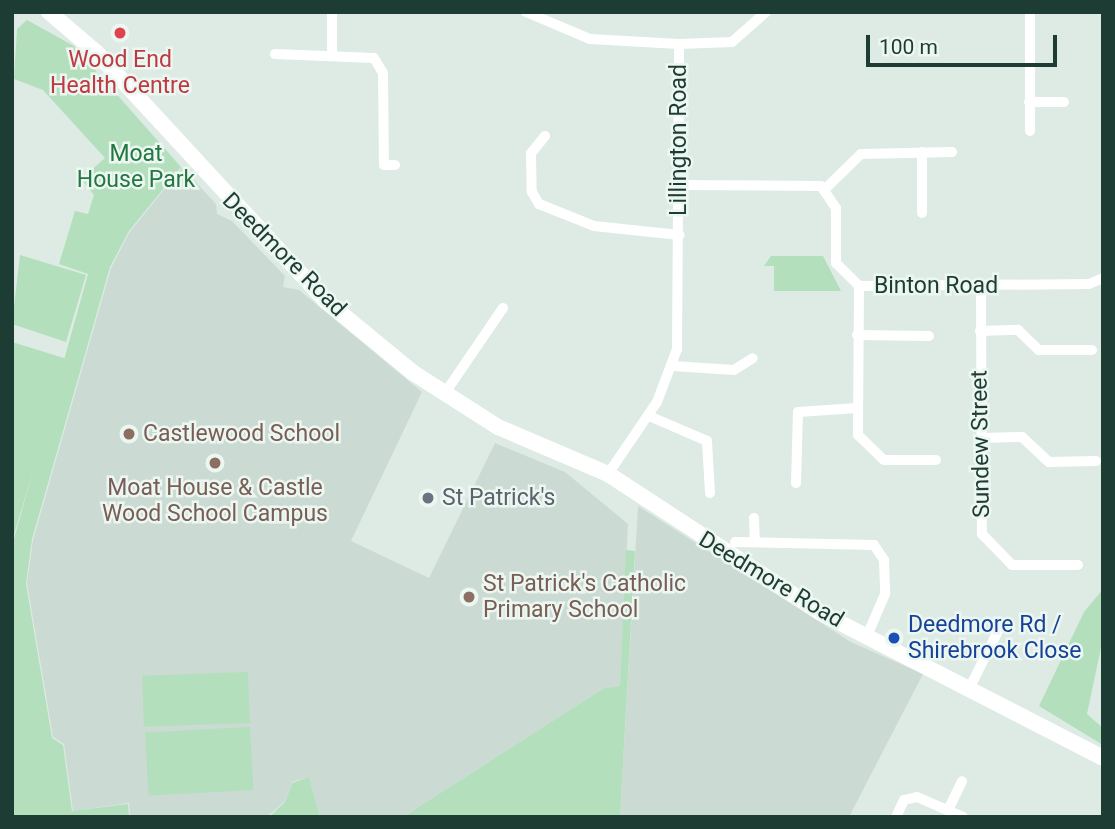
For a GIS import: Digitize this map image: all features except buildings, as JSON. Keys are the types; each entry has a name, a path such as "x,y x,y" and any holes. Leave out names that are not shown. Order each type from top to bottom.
{"street":[{"name":"Deedmore Road","path":"49,12 97,53 326,301 445,393 498,427 608,474 764,581 1103,758"},
{"path":"332,12 332,54"},
{"path":"526,12 590,39 679,44 732,42 766,12"},
{"path":"1030,12 1030,131"},
{"name":"Lillington Road","path":"608,474 649,416 673,366 680,235 679,44"},
{"path":"275,54 366,55 380,65 384,165 395,165"},
{"path":"1030,102 1064,102"},
{"name":"Lillington Road","path":"545,136 531,153 532,192 539,204 594,226 680,235"},
{"path":"922,152 922,213"},
{"path":"680,185 825,189 861,154 952,152"},
{"name":"Binton Road","path":"825,189 836,208 836,263 859,286 981,286 1103,278"},
{"path":"859,286 858,435 884,460 936,460"},
{"name":"Sundew Street","path":"981,286 981,438 985,538 1012,565 1078,565"},
{"path":"445,393 503,308"},
{"path":"980,331 1018,330 1039,350 1092,350"},
{"path":"857,335 929,336"},
{"path":"673,366 734,370 752,358"},
{"path":"796,483 798,412 857,408"},
{"path":"649,416 707,441 710,493"},
{"path":"981,438 1022,437 1046,461 1096,461"},
{"path":"754,518 755,542"},
{"path":"735,542 874,545 884,560 884,594 867,636"},
{"path":"970,687 1000,627"},
{"path":"948,810 962,781"},
{"path":"896,817 904,800 917,797 963,817"}],"shaded area":[{"name":"Moat House & Castle Wood School Campus","path":"182,167 216,204 217,214 232,221 285,276 283,287 299,290 422,392 351,541 429,578 495,443 565,472 628,524 620,686 604,688 403,817 320,817 309,777 292,782 285,801 267,817 130,817 129,803 73,811 64,744 53,737 27,583 33,540 111,268 129,233"},
{"path":"638,506 851,642 923,674 849,817 620,817"}],"green space":[{"name":"Moat House Park","path":"27,20 74,46 181,167 129,231 110,267 32,539 26,584 52,738 63,745 72,811 128,804 129,817 12,817 12,546 88,274 59,264 75,211 88,214 94,195 81,179 105,158 43,90 14,79 17,29"},
{"path":"20,255 86,275 66,342 12,324"},
{"path":"771,256 823,256 841,291 774,291 774,266 764,266"},
{"path":"12,342 67,359 12,541"},
{"path":"626,550 635,551 620,817 403,817 604,688 620,686"},
{"path":"1103,589 1103,638 1087,714 1103,728 1103,745 1039,706 1084,612"},
{"path":"248,672 250,723 144,727 142,676"},
{"path":"250,727 253,790 148,795 145,732"},
{"path":"309,777 320,817 269,817 285,802 292,783"}],"place":[{"name":"Wood End Health Centre","path":"120,33"},
{"name":"Castlewood School","path":"129,434"},
{"name":"Moat House & Castle Wood School Campus","path":"215,463"},
{"name":"St Patrick's","path":"428,498"},
{"name":"St Patrick's Catholic Primary School","path":"469,597"},
{"name":"Deedmore Rd / Shirebrook Close","path":"894,638"}]}
